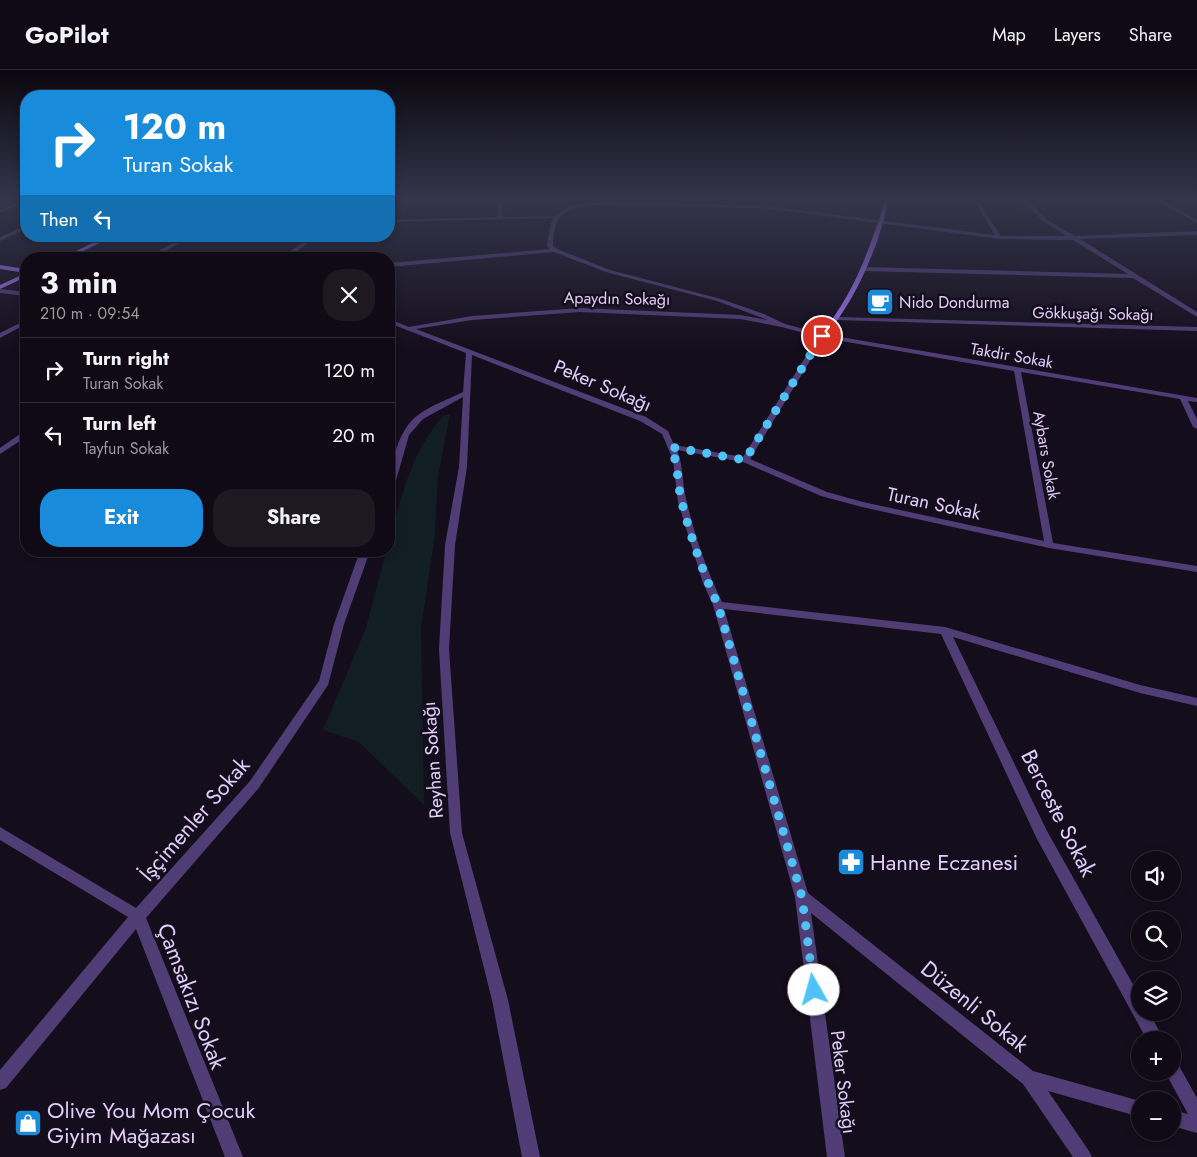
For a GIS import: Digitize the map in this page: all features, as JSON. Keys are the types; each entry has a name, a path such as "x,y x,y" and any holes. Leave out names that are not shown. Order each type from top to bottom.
{"street":[{"path":"745,460 822,336 838,319 852,297 871,249"},
{"path":"1091,249 1197,315"},
{"path":"395,263 555,250 608,270 751,310 783,325"},
{"path":"0,267 20,270"},
{"path":"863,269 1135,276"},
{"path":"0,289 20,278"},
{"path":"0,289 20,293"},
{"name":"Apaydın Sokağı","path":"410,328 472,318 580,310 730,316 783,325 822,336"},
{"name":"Gökkuşağı Sokağı","path":"838,319 1197,329"},
{"name":"Peker Sokağı","path":"395,323 643,419 665,434 677,460 682,502 708,584 718,605 802,897 836,1157"},
{"path":"0,336 20,325"},
{"name":"Takdir Sokak","path":"822,336 1197,400"},
{"name":"Reyhan Sokağı","path":"469,353 463,467 450,545 444,649 456,833 500,1000 531,1157"},
{"name":"Aybars Sokak","path":"1017,369 1049,545"},
{"path":"395,471 406,435 420,417 466,393"},
{"path":"1183,398 1197,427"},
{"path":"0,452 20,438"},
{"name":"Turan Sokak","path":"671,447 745,460 824,494 1049,545 1197,569"},
{"name":"İşçimenler Sokak","path":"0,1082 138,916 254,785 324,682 340,624 363,557"},
{"path":"718,605 945,631 1140,689 1197,702"},
{"name":"Berceste Sokak","path":"945,631 1042,835 1131,996"},
{"name":"Çamsakızı Sokak","path":"0,833 138,916 234,1157"},
{"name":"Düzenli Sokak","path":"802,897 1029,1078 1131,1106"},
{"path":"1029,1078 1083,1157"},
{"path":"1178,1081 1197,1114"},
{"path":"1181,1121 1197,1125"}],"shaded area":[{"path":"444,415 450,415 438,476 435,534 421,628 424,805 359,742 323,730 366,628 384,557 395,557 395,518 398,507 416,459 433,429"}],"place":[{"name":"Nido Dondurma","path":"880,302"},
{"name":"Hanne Eczanesi","path":"851,862"},
{"name":"Olive You Mom Çocuk Giyim Mağazası","path":"28,1123"}],"route":[{"path":"814,990 802,897 718,605 708,584 682,502 677,460 671,447 745,460 822,336"}]}
